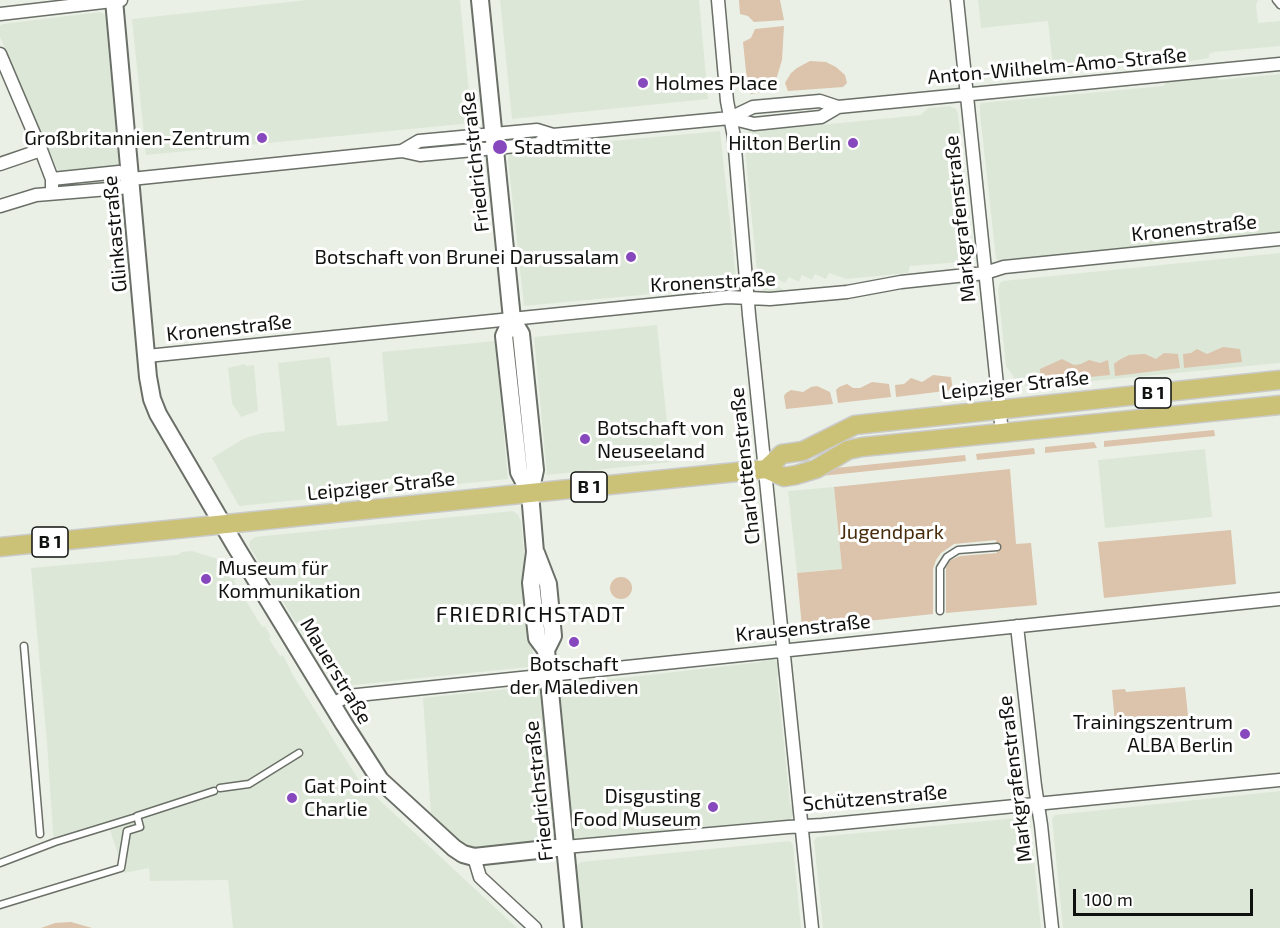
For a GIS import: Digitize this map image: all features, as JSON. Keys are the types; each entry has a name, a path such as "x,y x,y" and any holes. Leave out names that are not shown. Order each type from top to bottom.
{"main road":[{"name":"Leipziger Straße","path":"766,469 782,454 803,451 855,425 1280,380"},
{"name":"Leipziger Straße","path":"0,547 766,469 784,477 816,468 843,453 862,447 1280,405"}],"street":[{"path":"0,14 116,0"},
{"name":"Glinkastraße","path":"116,0 147,356"},
{"name":"Friedrichstraße","path":"480,0 512,319 505,339 519,472 530,493 535,552 531,583 536,635 546,650 573,928"},
{"name":"Charlottenstraße","path":"718,0 812,928"},
{"name":"Markgrafenstraße","path":"957,0 1002,433"},
{"path":"0,54 52,178 52,193"},
{"name":"Anton-Wilhelm-Amo-Straße","path":"52,178 119,172 131,178 402,151 418,141 494,141 537,130 550,135 730,118 754,124 822,117 838,107 1280,64"},
{"path":"0,164 41,150"},
{"name":"Anton-Wilhelm-Amo-Straße","path":"0,206 36,195 121,188 131,178"},
{"name":"Kronenstraße","path":"147,356 728,297 770,299 847,292 901,282 985,273 1004,267 1280,239"},
{"name":"Mauerstraße","path":"147,356 150,388 156,409 222,525 380,780 454,848 474,857"},
{"name":"Krausenstraße","path":"332,704 348,696 1280,599"},
{"name":"Markgrafenstraße","path":"1017,626 1052,928"},
{"name":"Schützenstraße","path":"474,857 1280,780"},
{"path":"474,857 480,877 535,928"}],"lane":[{"path":"1276,0 1280,5"},
{"path":"940,611 940,568 947,557 958,550 997,547"},
{"path":"24,646 40,834"},
{"path":"0,905 121,868 127,831 140,827 137,816 217,790 249,784 299,753"},
{"path":"0,863 55,842 134,818"}],"shaded area":[{"path":"307,0 460,0 472,123 146,155 132,19"},
{"path":"500,0 699,0 708,99 512,119"},
{"path":"978,0 1258,0 1256,5 1258,23 1280,21 1280,46 1214,52 1209,54 1209,58 1185,62 1170,62 1169,58 1164,57 1053,67 1048,21 981,28"},
{"path":"100,12 105,15 119,166 61,174 0,37 0,26"},
{"path":"1280,74 1280,233 1001,261 996,259 980,114 981,103 1164,86 1166,82 1216,76 1219,80"},
{"path":"949,106 956,109 958,114 974,257 971,265 964,268 960,262 910,266 908,273 846,279 829,273 826,279 815,274 812,280 802,275 799,282 789,277 785,283 775,278 772,284 783,289 784,292 763,292 758,282 744,139 748,131 753,128 787,125 790,128 921,115 928,108"},
{"path":"720,131 737,286 524,306 508,159 510,153 514,150"},
{"path":"1280,253 1280,363 1030,387 1018,383 1006,366 998,289 1003,281"},
{"path":"657,325 671,462 547,475 534,337"},
{"path":"495,341 508,479 239,506 212,458 243,439 262,433 285,431 278,363 330,357 337,426 388,421 382,352"},
{"path":"245,364 246,366 254,365 258,411 241,417 232,403 228,368"},
{"path":"1205,449 1212,517 1105,528 1098,460"},
{"path":"834,487 842,569 797,573 788,491"},
{"path":"513,511 521,521 534,664 528,667 335,687 249,546 250,541 255,537"},
{"path":"192,551 215,558 229,569 262,627 265,626 271,637 269,639 280,656 283,655 293,675 360,782 517,928 233,928 228,880 150,881 149,868 124,873 110,830 54,847 31,568 177,555 181,552"},
{"path":"772,658 779,663 780,673 777,676 790,804 794,806 794,814 789,821 582,839 573,835 558,687 560,685 762,662 764,659"},
{"path":"536,686 541,691 555,836 547,842 468,849 431,815 423,698"},
{"path":"1280,791 1280,928 1063,928 1052,819 1055,815"},
{"path":"1027,817 1030,821 1041,928 823,928 814,841 817,837"},
{"path":"790,841 793,845 801,928 582,928 576,870 577,865 581,862"}],"green space":[{"path":"739,0 780,0 784,20 754,22 748,16 740,14"},
{"path":"784,26 782,60 775,83 767,91 751,94 748,91 743,42 751,38 755,29"},
{"path":"810,61 826,62 836,67 845,75 847,83 843,87 788,91 785,83 791,73"},
{"path":"1223,347 1240,349 1242,362 1184,368 1183,354 1197,349 1207,354"},
{"path":"1164,353 1178,354 1180,368 1115,376 1114,364 1119,360 1129,355 1145,354 1156,359"},
{"path":"1062,359 1074,365 1089,360 1100,363 1108,360 1110,375 1041,382 1040,369"},
{"path":"933,375 951,377 953,390 896,397 895,385 904,384 911,378 922,382"},
{"path":"872,382 889,384 891,397 838,403 836,390 839,387 847,384 853,388 860,388"},
{"path":"817,386 830,392 833,404 786,409 784,396 786,393 791,390 803,392"},
{"path":"1214,430 1215,436 1104,447 1104,441"},
{"path":"1094,442 1097,448 1045,453 1045,447"},
{"path":"1034,448 1035,454 977,460 976,454"},
{"path":"965,455 966,461 821,476 835,468"},
{"name":"Jugendpark","path":"1010,469 1016,544 1031,543 1037,605 946,613 946,568 951,560 960,556 997,553 996,540 954,544 941,553 933,569 933,614 802,628 797,573 842,569 834,487"},
{"path":"1231,530 1236,584 1104,598 1098,542"},
{"path":"621,577 631,584 632,588 625,598 621,599 611,592 610,588 617,578"},
{"path":"1185,687 1188,716 1115,723 1112,690 1125,689 1126,692"},
{"path":"71,922 92,928 41,928 55,923"}],"place":[{"name":"Holmes Place","path":"643,83"},
{"name":"Großbritannien-Zentrum","path":"262,138"},
{"name":"Hilton Berlin","path":"853,143"},
{"name":"Stadtmitte","path":"500,147"},
{"name":"Botschaft von Brunei Darussalam","path":"631,257"},
{"name":"Botschaft von Neuseeland","path":"585,439"},
{"name":"Museum für Kommunikation","path":"206,579"},
{"name":"Botschaft der Malediven","path":"574,642"},
{"name":"Trainingszentrum ALBA Berlin","path":"1245,734"},
{"name":"Gat Point Charlie","path":"292,798"},
{"name":"Disgusting Food Museum","path":"713,807"}],"district":[{"name":"FRIEDRICHSTADT","path":"531,615"}]}
